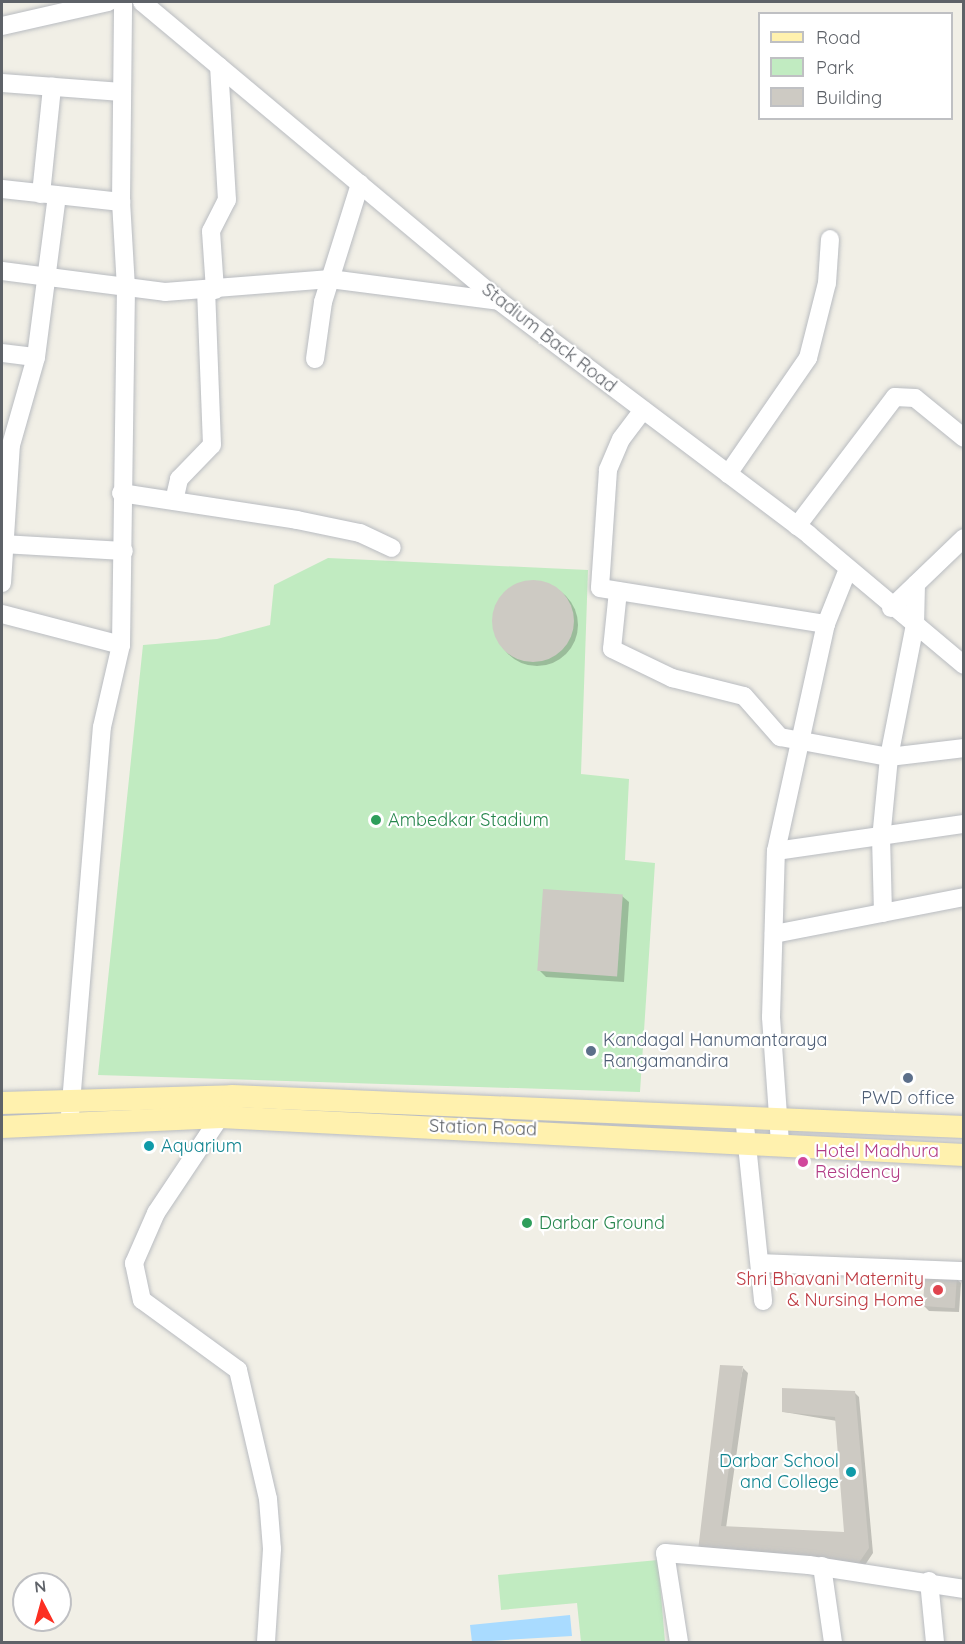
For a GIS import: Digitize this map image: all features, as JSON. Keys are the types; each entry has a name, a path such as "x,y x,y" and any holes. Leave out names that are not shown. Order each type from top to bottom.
{"main road":[{"name":"Station Road","path":"2,1103 69,1096 232,1096 779,1117 963,1127"},
{"name":"Station Road","path":"2,1127 70,1121 220,1118 746,1141 963,1155"}],"street":[{"path":"2,26 108,2"},
{"path":"70,1121 69,1096 102,727 121,645 124,551 121,493 126,288 121,202 123,2"},
{"name":"Stadium Back Road","path":"142,2 499,301 797,526 891,608 963,665"},
{"path":"174,501 179,478 212,445 214,381 211,231 226,200 219,66"},
{"path":"2,83 122,92"},
{"path":"2,583 6,444 36,357 48,278 52,87"},
{"path":"315,359 330,279 360,184"},
{"path":"2,189 121,202"},
{"path":"728,474 808,358 827,283 830,239"},
{"path":"2,271 126,288 211,291 330,279 499,301"},
{"path":"2,353 36,357"},
{"path":"797,526 895,397 915,398 963,438"},
{"path":"643,410 621,439 608,470 598,582 618,591 826,624"},
{"path":"121,493 360,533 392,548"},
{"path":"891,608 963,538"},
{"path":"2,544 124,551"},
{"path":"780,1143 771,1017 776,851 826,624 848,569"},
{"path":"883,913 881,839 890,757 915,625 916,584"},
{"path":"618,591 612,650 672,678 744,696 758,708 770,731 890,757 963,748"},
{"path":"2,614 121,645"},
{"path":"776,851 881,839 963,824"},
{"path":"774,934 963,897"},
{"path":"232,1096 220,1118 156,1213 134,1263 142,1300 238,1370 267,1499 272,1549 266,1642"},
{"path":"744,1116 763,1301"},
{"path":"760,1263 963,1270"},
{"path":"679,1642 665,1553 822,1566 929,1581 963,1589"},
{"path":"822,1566 833,1642"},
{"path":"929,1581 935,1642"}],"green space":[{"name":"Ambedkar Stadium","path":"328,558 588,570 581,774 629,779 625,860 655,863 640,1092 98,1075 143,645 217,639 270,625 274,585"},
{"path":"658,1560 665,1642 581,1642 577,1603 501,1610 498,1575"}],"water":[{"path":"570,1615 572,1636 472,1642 470,1625"}],"building":[{"path":"533,580 549,583 562,592 571,605 574,621 571,637 562,650 549,659 533,662 517,659 504,650 495,637 492,621 495,605 504,592 517,583"},
{"path":"543,889 623,895 617,976 537,971"},
{"path":"925,1275 957,1277 955,1308 923,1306"},
{"name":"Darbar School and College","path":"720,1365 743,1366 721,1526 844,1532 835,1417 782,1412 782,1388 855,1391 869,1548 856,1567 828,1559 698,1551"}],"place":[{"name":"Ambedkar Stadium","path":"376,820"},
{"name":"Kandagal Hanumantaraya Rangamandira","path":"591,1051"},
{"name":"PWD office","path":"908,1078"},
{"name":"Aquarium","path":"149,1146"},
{"name":"Hotel Madhura Residency","path":"803,1162"},
{"name":"Darbar Ground","path":"527,1223"},
{"name":"Shri Bhavani Maternity & Nursing Home","path":"938,1290"},
{"name":"Darbar School and College","path":"851,1472"}]}
